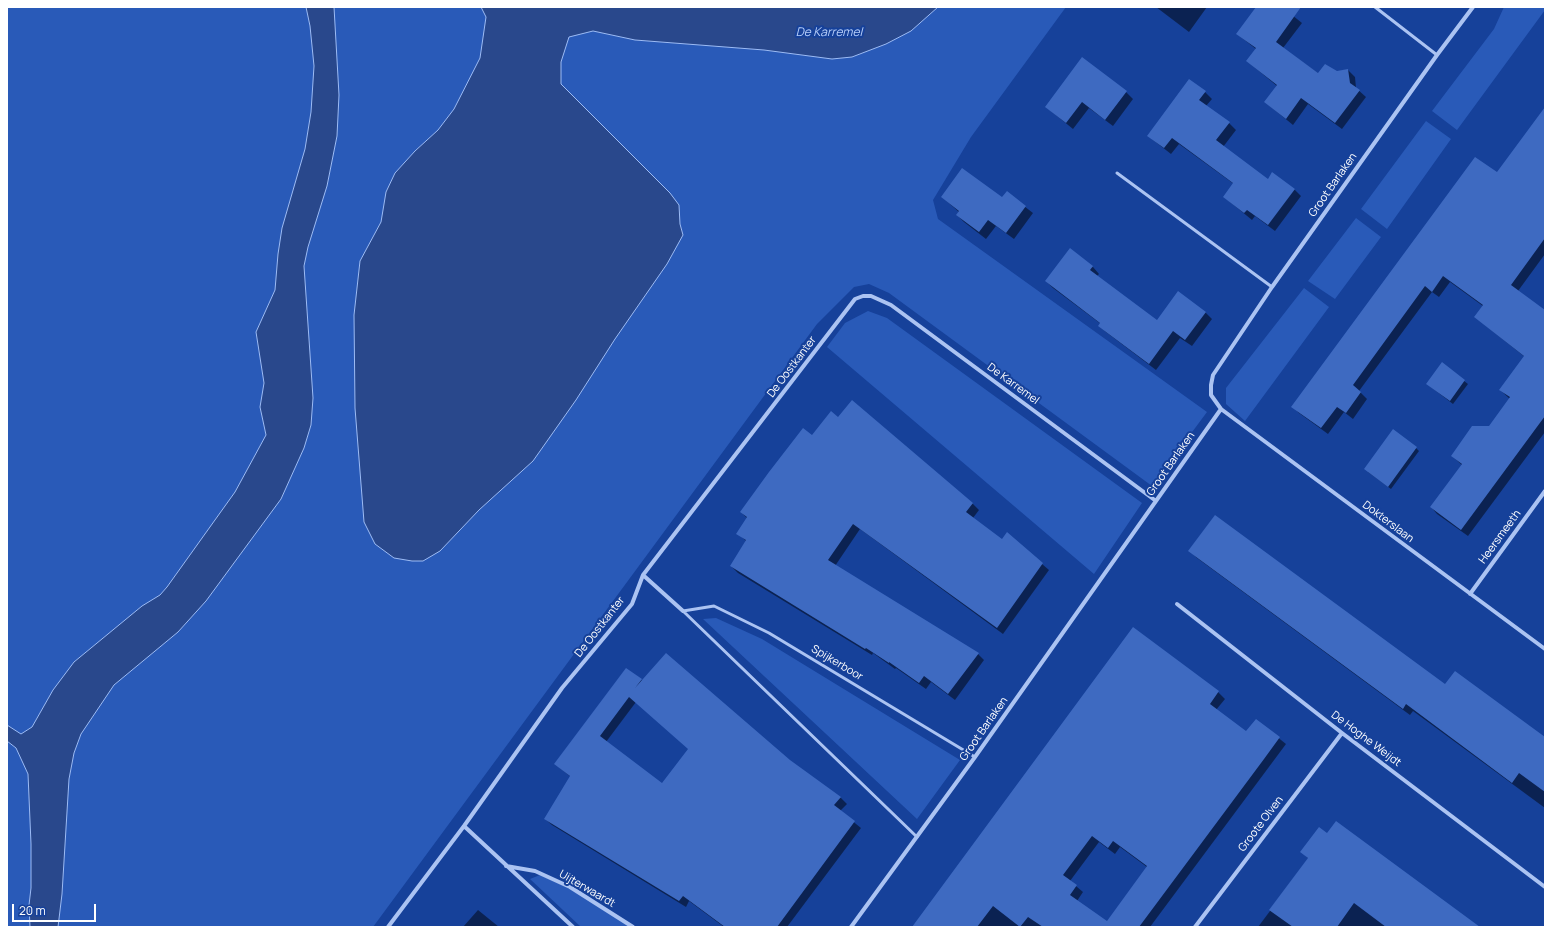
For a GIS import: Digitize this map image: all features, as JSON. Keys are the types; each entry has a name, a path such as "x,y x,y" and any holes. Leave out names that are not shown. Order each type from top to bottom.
{"street":[{"name":"Groot Barlaken","path":"851,927 975,757 1221,409 1211,395 1213,375 1272,287 1436,55 1473,7"},
{"name":"De Karremel","path":"855,300 863,296 871,296 891,305 1156,501"},
{"name":"De Oostkanter","path":"388,927 464,826 562,688 632,604 643,575 855,300"},
{"name":"Dokterslaan","path":"1221,409 1545,649"},
{"name":"Heersmeeth","path":"1470,594 1545,491"},
{"path":"643,575 683,611"},
{"name":"De Hoghe Weijdt","path":"1177,604 1342,733 1545,887"},
{"name":"Groote Olven","path":"1195,927 1342,733"},
{"path":"464,826 573,927"},
{"name":"Uijterwaardt","path":"506,866 535,871 570,887 634,927"}],"lane":[{"path":"1375,7 1436,55"},
{"path":"1117,172 1272,287"},
{"name":"Spijkerboor","path":"683,611 714,606 769,633 975,757"},
{"path":"683,611 917,837"}],"shaded area":[{"path":"7,7 306,7 310,26 314,66 311,112 305,149 278,254 275,290 256,332 264,383 260,407 266,435 235,492 167,587 160,595 142,606 74,662 53,690 32,727 21,734 7,725"},
{"path":"334,7 481,7 486,17 481,58 454,109 438,130 415,151 395,173 386,192 381,222 360,261 354,315 355,408 440,551 479,510 533,461 576,400 615,339 667,264 683,235 680,224 679,205 561,84 561,62 568,37 593,31 635,40 764,50 832,59 852,57 886,44 911,31 938,7 1066,7 971,137 933,200 938,219 1207,412 1152,486 889,293 869,284 854,287 817,324 373,927 58,927 62,894 69,779 74,753 81,734 114,685 178,632 206,601 281,499 304,448 311,425 313,398 304,266 337,136 339,95"},
{"path":"1504,7 1545,7 1545,10 1457,130 1432,111 1494,29"},
{"path":"1426,121 1451,139 1387,229 1361,209"},
{"path":"1356,218 1381,237 1335,299 1308,281"},
{"path":"1304,288 1329,307 1245,421 1226,404 1226,388"},
{"path":"868,311 887,318 1142,503 1094,574 827,347 845,323"},
{"path":"716,618 762,639 960,760 917,819 703,619"},
{"path":"7,741 16,748 28,774 31,844 31,888 29,905 30,927 7,927"},
{"path":"540,875 568,888 634,927 581,927 530,879"}],"water":[{"path":"306,7 334,7 339,95 337,136 327,186 308,247 304,266 313,398 311,425 304,448 281,499 206,601 178,632 114,685 81,734 74,753 69,779 62,894 58,927 30,927 29,905 31,888 31,844 28,774 16,748 7,741 7,725 21,734 32,727 53,690 74,662 142,606 160,595 235,492 266,435 260,407 264,383 256,332 275,290 282,228 305,149 311,112 314,66 310,26"},
{"path":"481,7 938,7 911,31 886,44 852,57 832,59 764,50 635,40 593,31 569,37 561,62 561,84 670,193 679,205 680,224 683,235 667,264 615,339 576,400 533,461 479,510 440,551 423,561 412,561 394,558 375,544 364,522 355,408 354,315 360,261 381,222 386,192 395,173 415,151 438,130 454,109 480,58 486,17"}],"building":[{"path":"1256,7 1301,7 1276,42 1318,73 1325,64 1337,71 1348,69 1350,83 1360,90 1335,123 1301,98 1286,119 1264,102 1277,85 1246,61 1256,48 1236,34"},
{"path":"1082,57 1127,91 1105,120 1082,102 1066,123 1045,107"},
{"path":"1189,79 1206,91 1199,100 1230,122 1216,140 1268,179 1272,172 1295,189 1268,225 1247,210 1244,213 1223,197 1233,183 1172,138 1164,148 1147,136"},
{"path":"1545,107 1545,238 1511,285 1545,310 1545,416 1461,530 1430,507 1462,464 1451,456 1472,426 1489,426 1510,397 1499,390 1524,356 1474,317 1483,305 1443,276 1432,292 1425,286 1353,385 1361,392 1346,413 1337,407 1321,428 1291,407 1475,157 1497,172"},
{"path":"962,168 1002,197 1007,191 1026,206 1006,233 988,220 979,232 956,215 959,211 941,197"},
{"path":"1070,248 1093,266 1090,270 1157,320 1178,291 1206,312 1185,340 1173,331 1149,364 1098,326 1100,323 1045,281"},
{"path":"1442,362 1465,380 1450,401 1426,384"},
{"path":"852,400 973,503 966,512 1002,539 1007,532 1043,563 997,628 853,524 828,560 979,653 948,694 924,676 919,683 889,662 866,648 865,649 730,566 746,540 736,534 747,517 740,512 769,472 803,428 812,435 831,411 838,417"},
{"path":"1393,429 1417,447 1388,487 1364,469"},
{"path":"1215,515 1445,684 1455,671 1545,737 1545,792 1519,773 1512,783 1406,704 1403,709 1188,551"},
{"path":"1133,627 1219,691 1210,704 1246,731 1256,719 1280,737 1139,927 1043,927 1028,917 1020,927 993,906 977,927 912,927","holes":["1092,836 1108,848 1113,841 1147,866 1107,921 1070,895 1077,885 1063,875"]},
{"path":"666,653 790,760 841,797 834,805 855,821 777,927 725,927 683,896 679,901 544,819 570,776 554,764 626,668 642,679 635,688","holes":["629,697 688,749 662,783 600,736"]},
{"path":"1336,821 1480,927 1386,927 1354,903 1337,927 1293,927 1269,910 1308,858 1300,852 1319,827 1327,833"}]}
